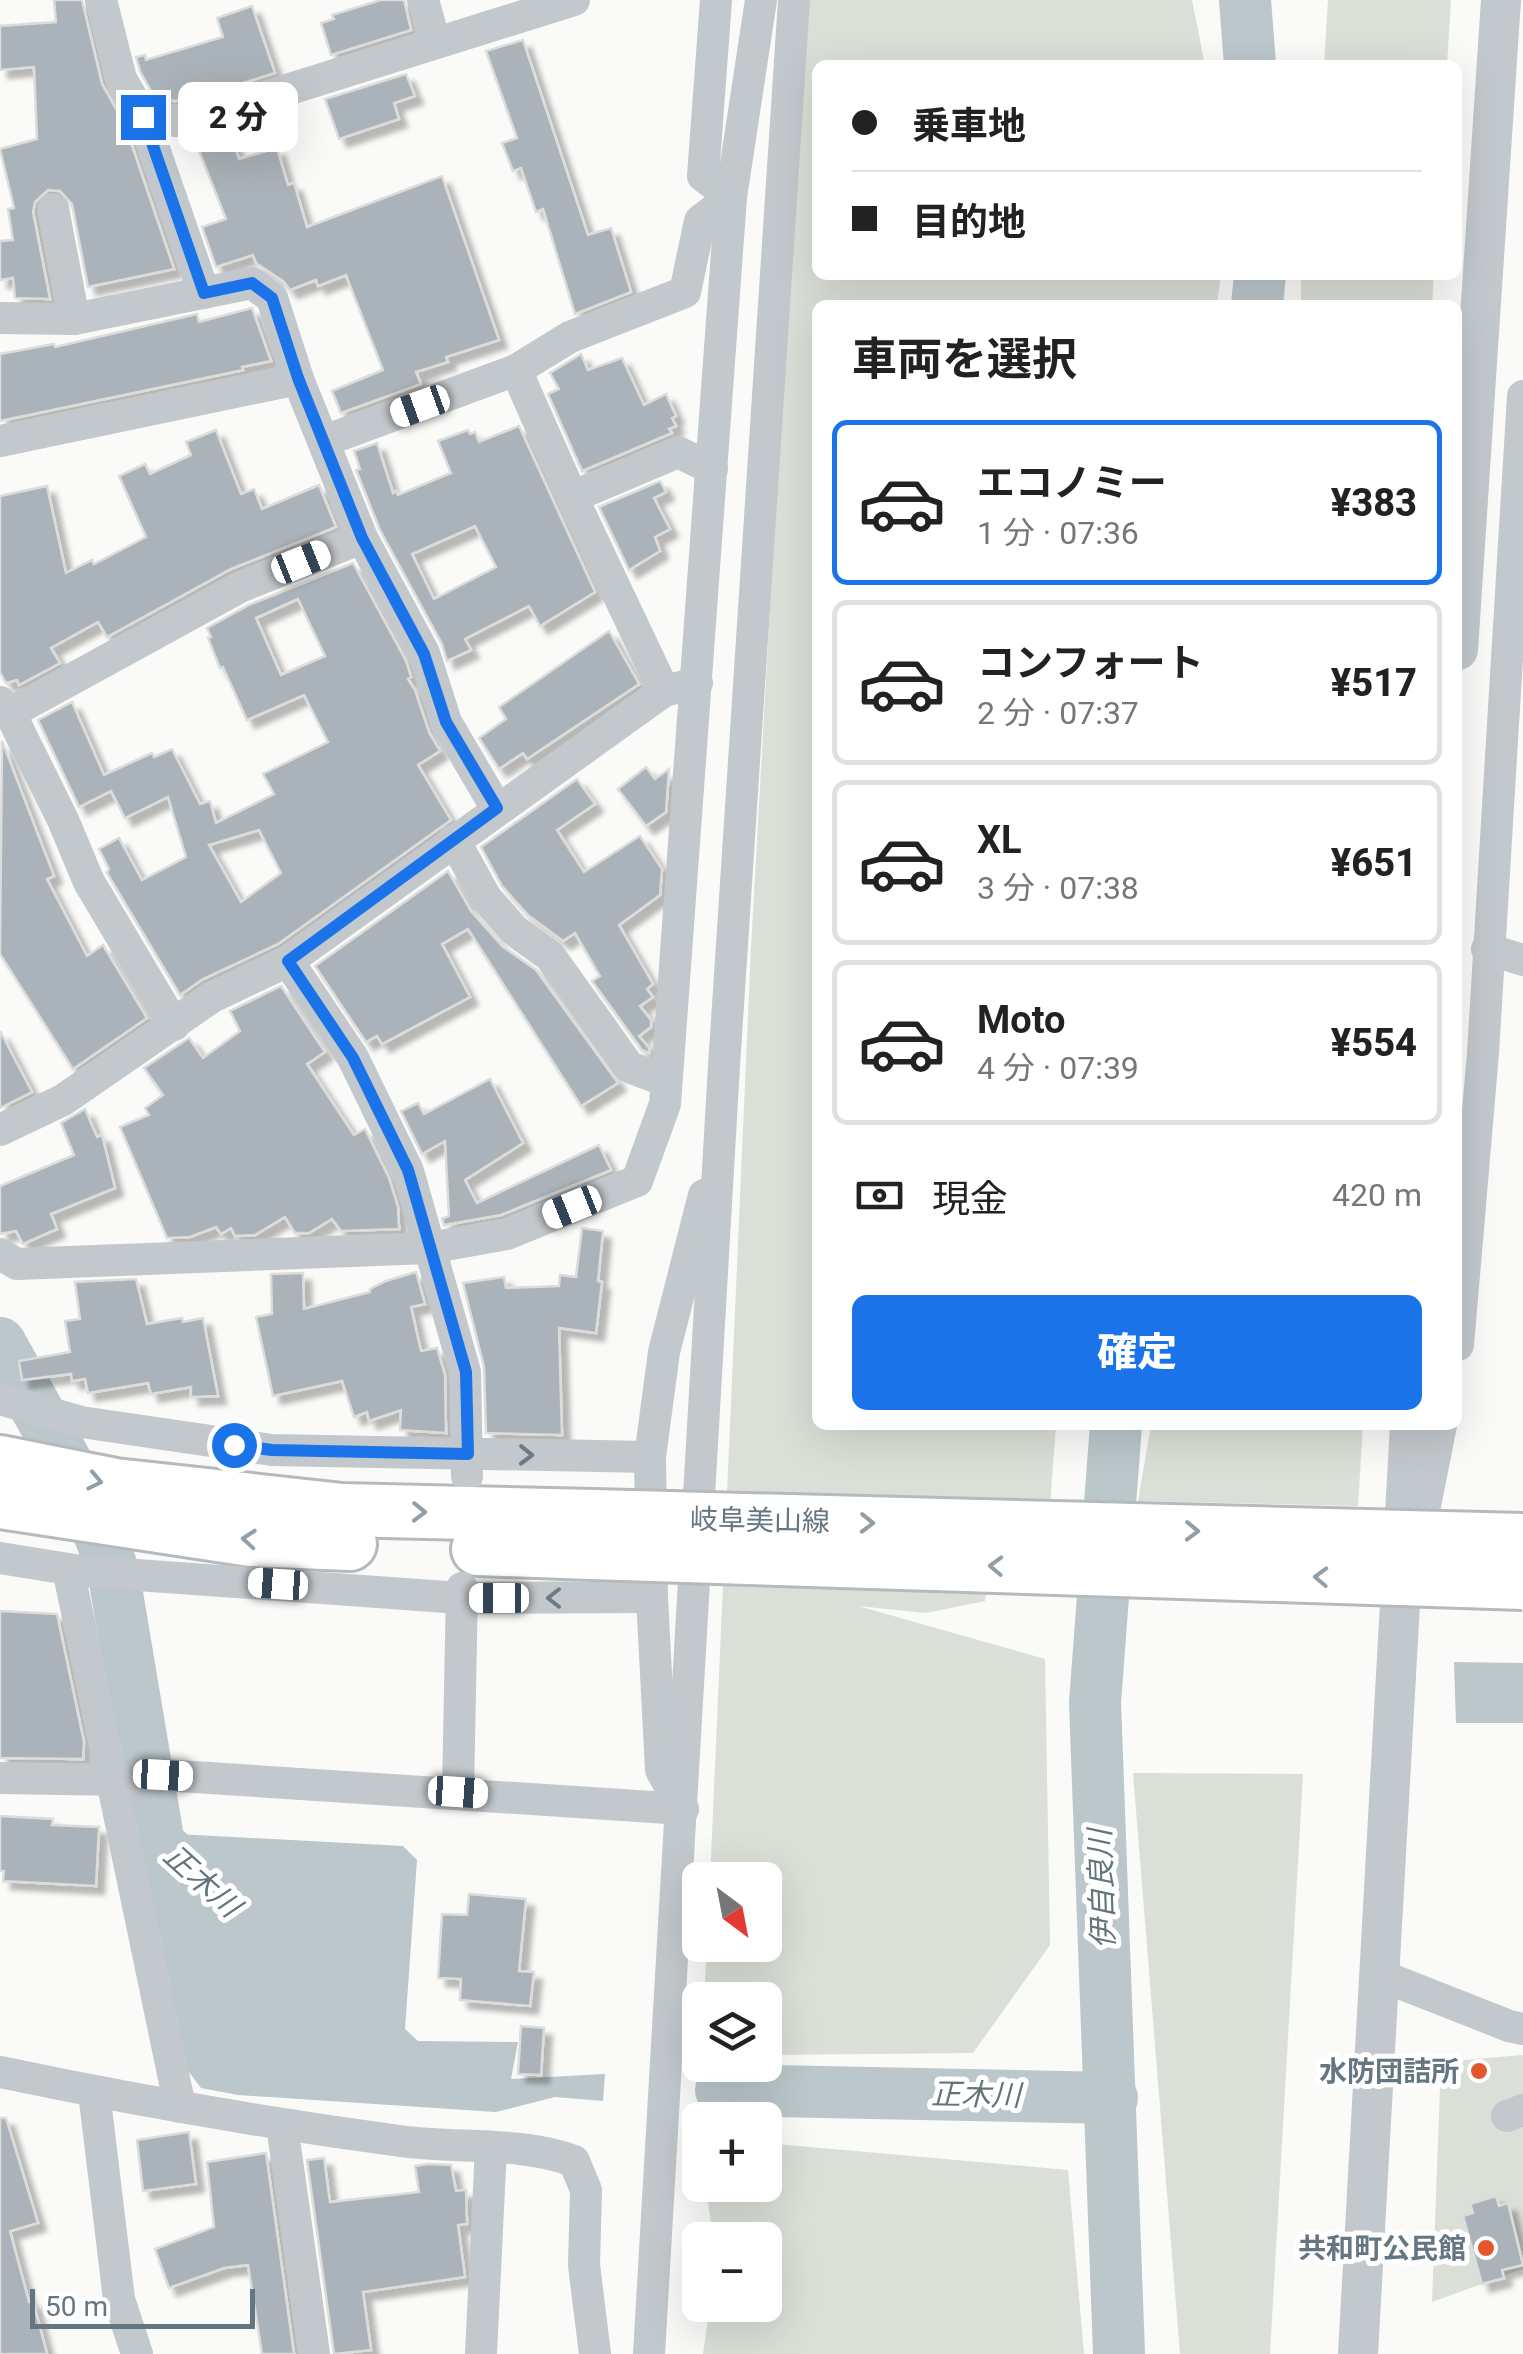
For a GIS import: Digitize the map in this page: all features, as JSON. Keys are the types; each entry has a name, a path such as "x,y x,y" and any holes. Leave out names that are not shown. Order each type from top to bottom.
{"main road":[{"name":"岐阜美山線","path":"0,1462 115,1485 252,1502 593,1535 1523,1583"},
{"name":"岐阜美山線","path":"0,1502 251,1540 593,1535 1523,1540"}],"street":[{"path":"100,0 121,79 143,117 204,293"},
{"path":"424,0 435,43"},
{"path":"143,117 176,121 204,116 574,0"},
{"path":"716,0 703,176 731,197"},
{"path":"0,1254 16,1264 429,1248 507,1234 637,1180 664,1104 731,197 761,0"},
{"path":"649,2354 718,1158 794,0"},
{"path":"1462,588 1500,0"},
{"path":"324,441 516,370 570,337 685,292 700,221 731,197"},
{"path":"54,209 74,319"},
{"path":"0,318 74,319 252,283 272,298 298,378 362,538 424,654 446,722 497,808"},
{"path":"516,370 664,691"},
{"path":"0,441 298,378"},
{"path":"1462,1298 1483,1053 1523,396"},
{"path":"572,498 678,452 712,469"},
{"path":"174,1025 90,882 64,820 5,708 240,587 362,538"},
{"path":"0,1130 62,1100 212,997 288,961 664,691 697,683"},
{"path":"454,840 486,898 514,930 550,956 629,1067 666,1081"},
{"path":"1487,949 1523,960"},
{"path":"288,961 353,1058 408,1170 466,1372 467,1465"},
{"path":"683,1809 660,1770 650,1457 668,1334 697,1212 718,1158"},
{"path":"5,1400 80,1422 272,1450 467,1465 650,1457"},
{"path":"1358,2354 1410,1430"},
{"path":"1423,1516 1440,1430"},
{"path":"0,1558 74,1570 132,1574 461,1593 652,1597"},
{"path":"74,1570 180,2107"},
{"path":"458,1792 461,1593"},
{"path":"0,1778 117,1780 163,1775 683,1809"},
{"path":"1377,1974 1523,2029"},
{"path":"0,2072 282,2125 429,2145 549,2151 574,2160 586,2190 584,2265 595,2354"},
{"path":"94,2092 120,2299 137,2354"},
{"path":"282,2125 314,2354"},
{"path":"481,2354 492,2148"}],"shaded area":[{"path":"804,0 1192,0 1204,60 812,60 812,280 1220,280 1218,300 812,300 812,1430 1056,1430 1048,1532 995,1522 985,1601 926,1613 858,1606 1045,1659 1050,1945 973,2053 782,2055 782,1982 705,1982 706,1962 782,1962 782,1862 711,1862 751,948"},
{"path":"1328,0 1451,0 1447,60 1324,60"},
{"path":"1301,280 1434,280 1432,300 1301,300"},
{"path":"1150,1430 1363,1430 1358,1506 1138,1501"},
{"path":"1133,1773 1303,1774 1270,2354 1180,2354"},
{"path":"1523,2055 1523,2269 1432,2302 1441,2062"},
{"path":"782,2145 1068,2170 1084,2354 703,2354 708,2322 782,2322 782,2222 711,2222 708,2202 782,2202"}],"water":[{"path":"1454,1662 1523,1663 1523,1723 1456,1723"},
{"path":"140,1832 403,1846 417,1860 405,2029 418,2041 518,2042 511,2079 605,2074 603,2101 555,2097 496,2112 238,2095 201,2088 181,2061"}],"building":[{"path":"54,0 82,0 102,84 125,125 174,269 88,287 72,204 60,191 48,190 35,202 33,212 50,299 15,298 13,278 0,280 0,241 13,240 8,209 14,208 0,149 37,139 34,67 0,70 0,26 56,22"},
{"path":"381,0 404,0 411,30 331,55 321,23 334,19 332,15"},
{"path":"252,6 275,73 199,97 175,101 155,98 136,57 145,55 146,60 223,37 217,18"},
{"path":"523,40 588,235 611,228 631,292 575,314 543,209 536,212 521,168 513,171 502,143 517,138 486,51"},
{"path":"406,74 415,96 394,103 399,119 339,139 325,99"},
{"path":"228,129 239,159 277,148 288,185 294,183 307,227 442,176 499,340 446,357 448,362 416,372 421,384 341,413 332,391 383,370 346,275 318,286 316,280 290,290 256,263 253,255 216,267 202,227 226,219 194,138"},
{"path":"252,308 271,361 0,421 0,354 54,344 55,347 197,314 199,322"},
{"path":"581,354 588,370 622,358 644,405 666,394 676,416 672,418 676,426 669,429 672,433 582,471 548,394 559,389 550,373"},
{"path":"519,426 595,592 540,626 529,606 465,639 471,650 447,661 442,644 380,530 356,470 360,469 354,451 377,443 393,493 398,495 451,473 438,441 468,430 470,434 475,432 479,442","holes":["475,526 496,567 434,599 412,554"]},
{"path":"216,430 241,494 254,489 262,509 319,485 336,527 231,569 107,637 98,622 51,648 60,663 19,685 17,680 6,683 0,672 0,496 47,486 66,573 92,560 94,564 146,537 119,476 145,464 150,474 191,455 186,442"},
{"path":"660,481 666,492 654,498 670,529 655,537 660,551 629,570 599,507"},
{"path":"353,563 406,661 411,677 408,679 440,751 418,765 451,820 278,944 203,979 180,995 107,873 109,869 99,849 119,838 142,880 186,857 168,797 125,818 111,791 79,807 38,720 72,702 104,775 152,753 154,757 172,749 200,804 210,801 216,823 274,794 263,774 328,742 304,695 247,720 223,667 220,668 207,628 249,605","holes":["298,599 325,656 281,675 256,618","259,830 281,873 241,902 209,845"]},
{"path":"609,631 639,684 527,759 523,753 499,769 479,738 506,719 499,707"},
{"path":"2,741 54,876 47,879 87,956 103,945 147,1018 73,1069 0,954"},
{"path":"646,767 655,779 669,769 666,812 646,826 618,789"},
{"path":"577,779 595,804 557,830 584,872 640,836 662,869 660,895 619,925 653,984 647,989 653,997 640,1006 651,1020 651,1027 639,1036 649,1053 642,1050 592,981 600,976 575,933 563,941 528,915 502,886 481,847"},
{"path":"448,871 471,911 502,946 536,970 618,1083 581,1106 468,929 442,944 470,997 382,1044 377,1036 366,1042 315,966"},
{"path":"281,986 325,1052 307,1064 354,1135 365,1129 389,1178 398,1207 399,1229 341,1231 332,1219 309,1233 295,1233 285,1217 255,1235 235,1236 231,1228 221,1234 216,1227 190,1237 167,1238 120,1127 149,1115 145,1108 163,1095 144,1068 189,1038 203,1058 240,1031 230,1011"},
{"path":"0,1031 32,1092 0,1108"},
{"path":"490,1079 523,1143 465,1180 477,1203 599,1145 611,1170 501,1215 444,1225 442,1219 449,1216 445,1141 422,1154 401,1111 418,1103 424,1114"},
{"path":"85,1109 97,1137 102,1135 115,1188 51,1214 57,1229 23,1244 16,1231 0,1234 0,1186 74,1155 61,1123"},
{"path":"582,1228 603,1231 598,1281 602,1282 596,1333 559,1328 562,1435 486,1433 484,1367 463,1283 504,1277 506,1288 559,1286 560,1275 576,1277"},
{"path":"416,1272 425,1304 411,1307 421,1351 437,1348 445,1375 446,1433 400,1430 401,1410 369,1421 367,1412 354,1417 342,1381 273,1396 256,1317 272,1314 271,1274 303,1273 304,1309 370,1292 386,1281"},
{"path":"136,1279 147,1324 203,1318 218,1396 191,1397 191,1387 151,1394 148,1383 88,1393 85,1379 72,1381 71,1374 22,1380 19,1361 70,1352 65,1321 80,1319 75,1282"},
{"path":"0,1611 57,1614 84,1742 83,1759 0,1758"},
{"path":"0,1816 53,1819 52,1825 99,1827 96,1886 3,1881"},
{"path":"469,1894 526,1899 519,1971 534,1972 530,2006 460,2000 461,1979 438,1978 442,1914 467,1915"},
{"path":"521,2026 544,2028 541,2075 518,2074"},
{"path":"0,2118 6,2118 38,2223 10,2231 47,2354 0,2354"},
{"path":"189,2132 196,2184 143,2191 137,2140"},
{"path":"266,2153 294,2354 262,2354 248,2265 224,2268 169,2288 155,2249 214,2227 207,2162"},
{"path":"324,2158 330,2202 419,2192 415,2166 428,2164 451,2165 456,2191 466,2190 467,2224 458,2225 465,2277 363,2292 371,2350 334,2354 307,2160"},
{"path":"1496,2196 1499,2206 1508,2203 1523,2265 1502,2270 1504,2278 1482,2284 1463,2216 1473,2213 1470,2204"}],"waterway":[{"name":"伊自良川","path":"1245,0 1250,60"},
{"name":"伊自良川","path":"1258,300 1260,280"},
{"name":"正木川","path":"0,1343 84,1494 113,1570 159,1844 205,1885"},
{"name":"伊自良川","path":"1116,1430 1095,1702 1119,2354"},
{"name":"正木川","path":"721,2090 1112,2098"}],"place":[{"name":"水防団詰所","path":"1479,2071"},
{"name":"共和町公民館","path":"1486,2248"}],"route":[{"path":"143,117 204,293 252,283 272,298 298,378 362,538 424,654 446,722 497,808 288,961 353,1058 408,1170 466,1372 468,1454 272,1450 234,1445"}]}
